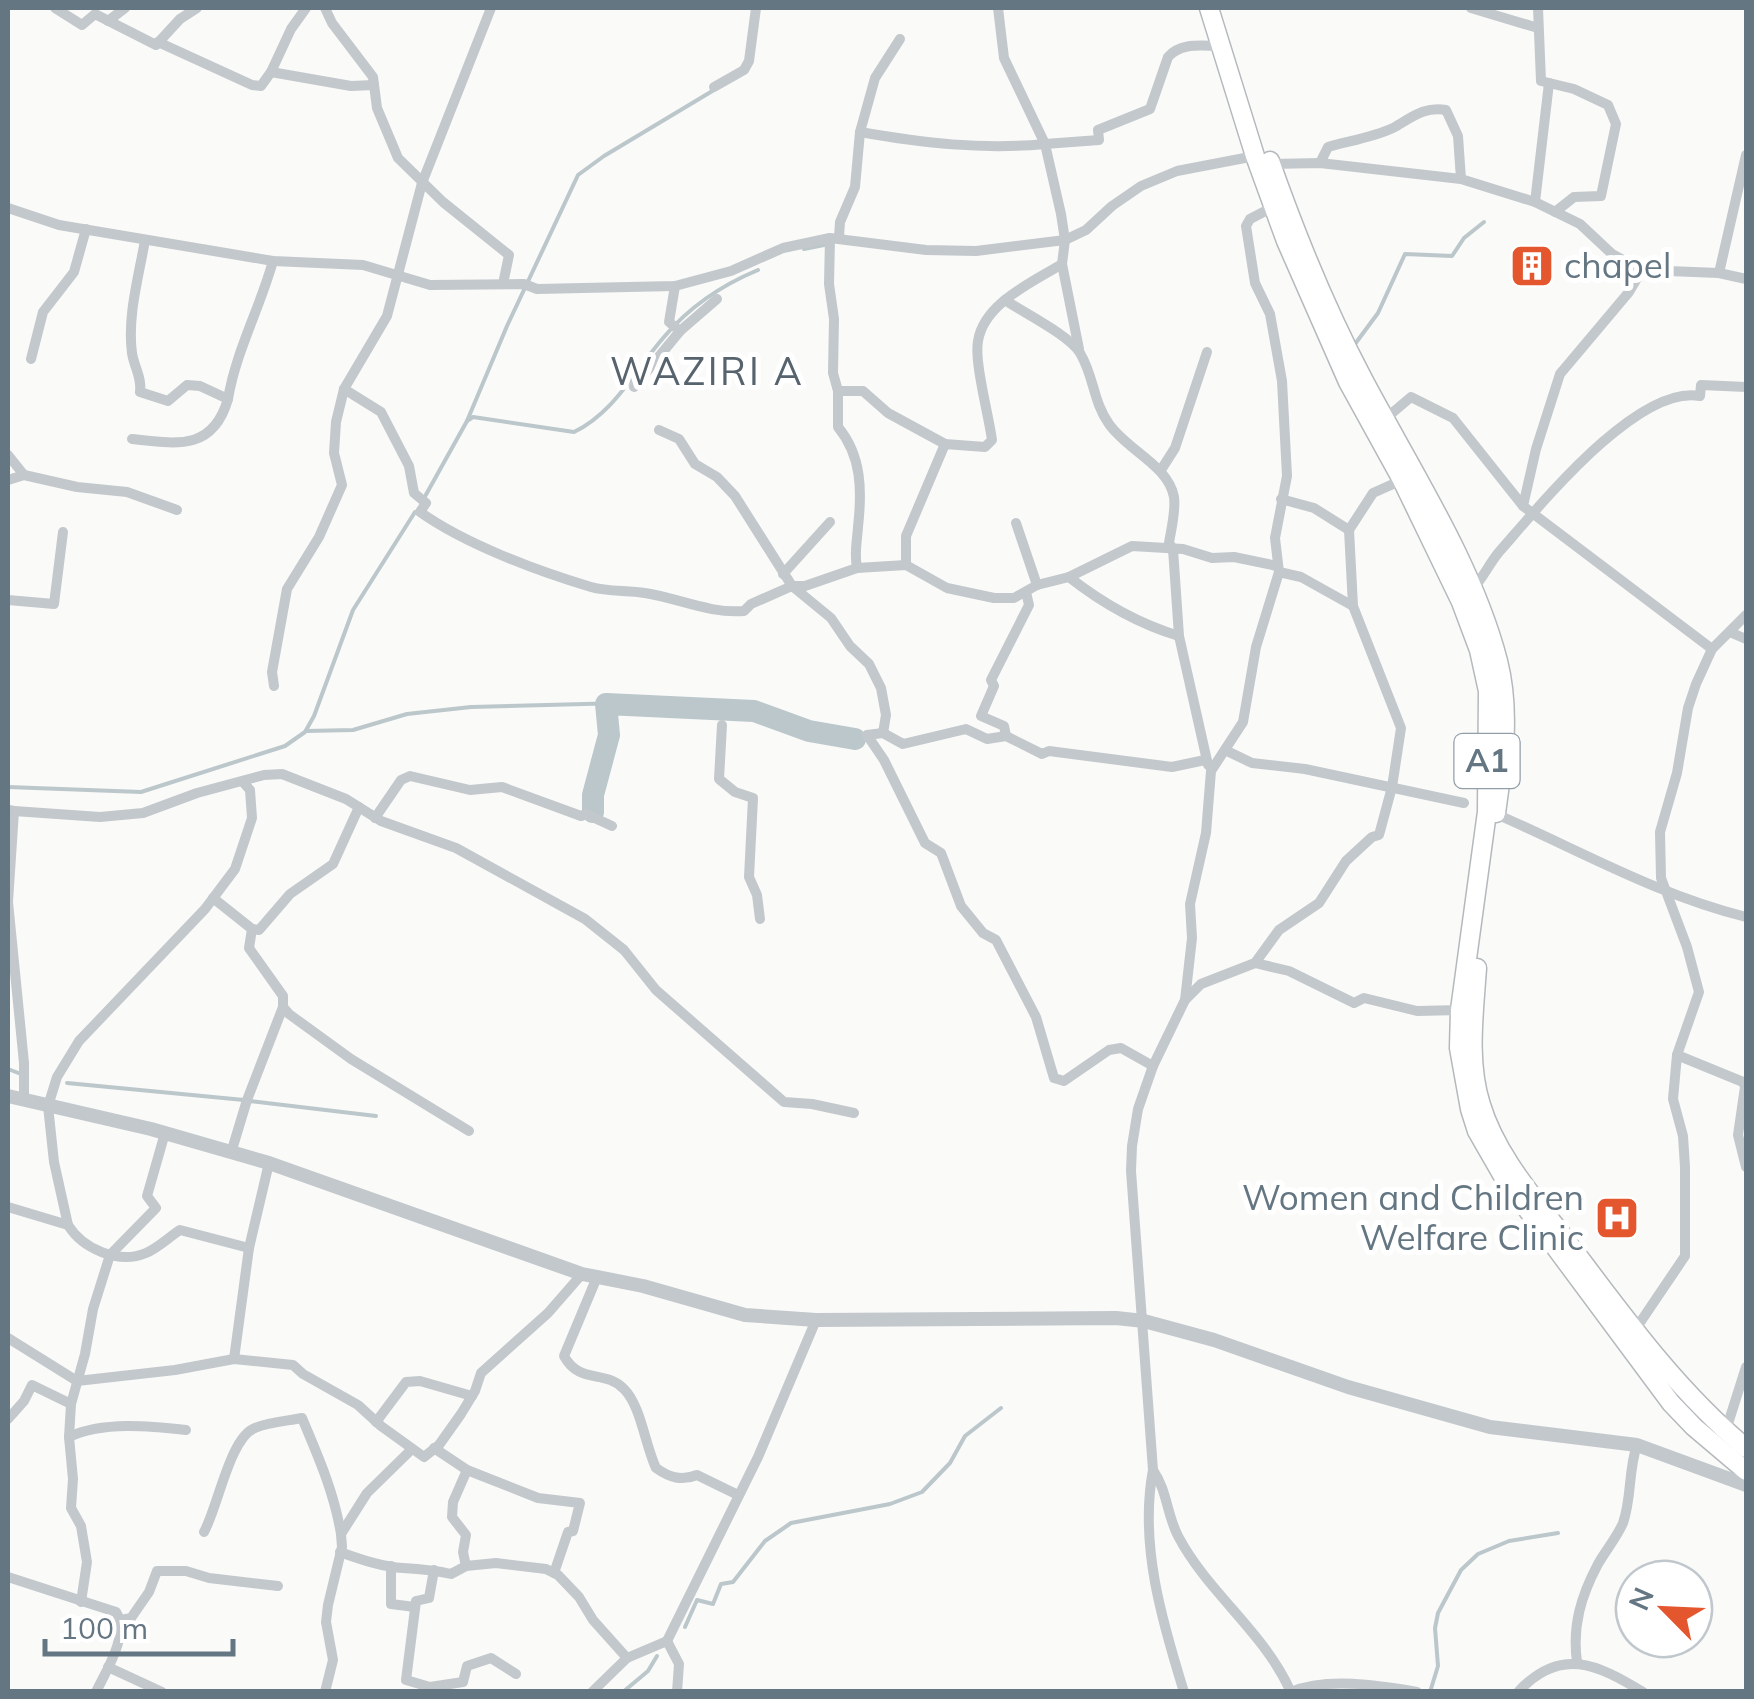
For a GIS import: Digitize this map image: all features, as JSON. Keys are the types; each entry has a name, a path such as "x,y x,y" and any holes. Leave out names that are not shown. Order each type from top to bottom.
{"highway":[{"name":"A1","path":"1209,8 1263,160 1319,288 1472,590 1498,664 1503,693 1504,755 1477,968 1473,1050 1482,1109 1504,1154 1634,1331 1704,1411 1746,1448"},
{"name":"A1","path":"1221,8 1273,206 1348,382 1402,480 1479,650 1488,691 1486,812 1460,1010 1459,1048 1464,1088 1477,1131 1590,1298 1670,1403 1746,1470"}],"street":[{"path":"55,8 82,24 95,14 151,44 197,8"},
{"path":"108,21 125,8"},
{"path":"158,42 261,86 306,8"},
{"path":"325,8 372,77 377,108 398,158 422,183 509,255 503,284"},
{"path":"274,686 272,672 286,589 319,537 342,485 334,454 344,388 387,316 422,183 490,8"},
{"path":"714,87 744,70 749,61 756,8"},
{"path":"998,8 1004,58 1045,144 1065,240 1062,264 1079,350 1097,404 1110,426 1138,456 1161,470 1174,496 1169,544 1173,549 1179,636 1208,766 1206,833 1192,890 1192,938 1185,1000 1153,1066 1138,1109 1131,1171 1153,1470 1149,1493 1155,1575 1164,1631 1184,1692"},
{"path":"1471,8 1538,28"},
{"path":"1538,8 1541,80 1574,89 1608,105 1616,124 1601,196 1574,197 1555,212"},
{"path":"857,568 854,554 861,484 852,444 838,428 834,319 828,284 835,237 855,187 860,132 875,78 900,38"},
{"path":"860,132 932,144 1003,148 1099,140 1098,130 1150,109 1173,51 1220,46"},
{"path":"271,72 351,86 374,85"},
{"path":"1535,202 1549,83"},
{"path":"1320,164 1328,147 1391,129 1416,113 1439,108 1446,110 1458,136 1460,179"},
{"path":"1719,273 1746,154"},
{"path":"8,208 59,225 273,261 364,264 430,285 524,284 537,289 675,286 731,271 783,248 835,237 926,250 976,251 1065,240 1086,230 1142,186 1177,172 1263,160 1460,179 1535,202 1580,224 1612,254 1642,270 1719,273 1746,279"},
{"path":"1153,1066 1121,1048 1109,1050 1064,1080 1054,1078 1036,1017 996,940 983,933 961,906 940,853 924,842 884,760 867,735 883,734 903,744 966,729 987,739 1006,736 1042,754 1049,751 1172,767 1208,766 1227,751 1242,722 1256,646 1278,569 1275,538 1286,476 1286,407 1270,314 1255,283 1246,226 1250,219 1273,206"},
{"path":"31,359 42,312 74,272 86,228"},
{"path":"145,240 132,314 132,355 140,392 168,401 187,386 200,386 228,399"},
{"path":"132,438 185,443 210,434 223,415 233,368 273,261"},
{"path":"838,391 863,391 888,413 945,444 985,447 992,440 977,346 985,323 1005,300 1062,264"},
{"path":"1528,509 1536,449 1564,365 1630,292 1642,270"},
{"path":"675,286 669,322 680,332"},
{"path":"634,387 680,332 717,299"},
{"path":"1005,300 1079,350"},
{"path":"1161,470 1175,448 1207,352"},
{"path":"1472,590 1528,509 1613,432 1671,396 1700,396 1701,385 1746,388"},
{"path":"344,388 381,412 409,466 414,492 426,503 420,512 448,532 594,588 647,593 730,612 744,611 792,586 805,586 857,568 906,565 946,588 1014,598 1132,546 1173,549 1278,569 1301,577 1353,606"},
{"path":"1385,419 1412,396 1453,418 1528,509 1712,649"},
{"path":"660,430 679,439 695,464 718,477 792,586 832,618 850,646 869,664 881,688 886,715 883,734"},
{"path":"906,565 906,536 945,444"},
{"path":"8,454 24,475"},
{"path":"8,480 24,475 77,487 127,492 177,510"},
{"path":"1185,1000 1202,984 1255,963 1279,930 1319,904 1346,861 1379,835 1392,787 1401,728 1353,606 1350,530 1373,492 1402,480"},
{"path":"1281,499 1314,508 1350,530"},
{"path":"784,574 830,522"},
{"path":"1016,523 1037,585"},
{"path":"8,600 54,604 63,532"},
{"path":"1069,577 1094,597 1156,629 1179,636"},
{"path":"1006,736 1004,726 981,716 994,686 992,680 1030,605 1026,592"},
{"path":"1634,1331 1685,1256 1683,1136 1673,1106 1677,1055 1698,992 1687,948 1660,878 1660,832 1677,774 1688,708 1712,649 1746,616"},
{"path":"1732,633 1746,639"},
{"path":"722,724 718,779 735,792 754,798 749,877 757,895 760,920"},
{"path":"1227,751 1252,763 1305,769 1464,803"},
{"path":"24,1098 8,902 11,810 100,817 143,812 264,774 282,774 374,818 456,848 584,919 624,950 656,990 784,1102 854,1113"},
{"path":"374,818 400,780 410,776 470,790 502,787 612,826"},
{"path":"243,782 250,790 252,818 236,869 79,1041 57,1077 48,1106 54,1162 68,1225 78,1241 110,1255 144,1254 180,1230 250,1248"},
{"path":"213,898 258,930 290,894 333,864 359,808"},
{"path":"1496,814 1664,892 1746,916"},
{"path":"231,1154 283,1007 283,996 248,948 252,929"},
{"path":"1255,963 1289,971 1354,1003 1364,998 1417,1010 1460,1010"},
{"path":"283,1007 351,1059 469,1131"},
{"path":"1677,1055 1744,1082 1738,1136 1746,1167"},
{"path":"8,1096 269,1163 590,1276 745,1314 816,1320 1116,1318 1144,1322 1231,1345 1348,1387 1490,1427 1637,1445 1746,1485"},
{"path":"81,1602 87,1562 81,1526 71,1508 71,1404 92,1309 110,1255 156,1208 147,1196 164,1133"},
{"path":"234,1359 250,1248 269,1163"},
{"path":"8,1207 68,1225"},
{"path":"8,1338 77,1381 234,1359 294,1365 358,1405 424,1457 472,1396 481,1374 590,1276"},
{"path":"590,1276 564,1356 566,1362 586,1376 609,1379 628,1391 656,1468 686,1480 697,1474 738,1495"},
{"path":"592,1692 627,1658 667,1640 779,1410 816,1320"},
{"path":"1726,1431 1746,1367"},
{"path":"376,1422 406,1382 420,1381 472,1396"},
{"path":"8,1419 24,1401 32,1384 71,1404"},
{"path":"204,1532 239,1438 253,1428 302,1418 336,1505 340,1534 326,1622 333,1660 325,1692"},
{"path":"68,1437 137,1424 186,1430"},
{"path":"1577,1662 1576,1615 1598,1563 1622,1526 1629,1498 1630,1465 1637,1445"},
{"path":"434,1448 467,1470 538,1498 580,1502 554,1573"},
{"path":"340,1534 367,1493 412,1449"},
{"path":"466,1566 466,1535 452,1517 452,1502 467,1470"},
{"path":"1153,1470 1162,1484 1178,1536 1267,1650 1290,1691 1344,1684 1417,1692"},
{"path":"340,1552 391,1566 451,1574 466,1566 521,1564 554,1573 627,1658"},
{"path":"391,1566 391,1604 416,1607"},
{"path":"434,1570 429,1598 416,1600 406,1680 430,1689 462,1682 467,1666 492,1658 516,1674"},
{"path":"121,1620 131,1618 137,1610 157,1571 186,1571 209,1578 278,1586"},
{"path":"8,1577 116,1612 121,1620 108,1667 96,1692"},
{"path":"667,1640 678,1664 677,1692"},
{"path":"1518,1692 1541,1670 1577,1662 1615,1674 1643,1692"},
{"path":"108,1667 162,1692"}],"waterway":[{"path":"423,500 467,421 578,175 714,90"},
{"path":"1355,344 1378,313 1405,254 1452,256 1464,238 1484,222"},
{"path":"804,249 824,245"},
{"path":"467,421 473,417 574,432 613,402 664,337 696,306 758,270"},
{"path":"8,787 141,792 285,746 305,732 314,716 353,610 415,512"},
{"path":"306,731 353,730 407,714 471,707 623,703"},
{"path":"593,812 593,795 609,735 606,704 754,711 809,731 855,739"},
{"path":"8,1069 21,1074"},
{"path":"67,1083 244,1100"},
{"path":"249,1101 376,1116"},
{"path":"685,1627 697,1600 713,1604 721,1584 733,1582 765,1541 791,1523 890,1504 922,1492 950,1463 965,1436 1001,1408"},
{"path":"1430,1692 1438,1666 1438,1613 1461,1570 1478,1554 1509,1541 1558,1533"},
{"path":"623,1692 648,1671 657,1656"}],"place":[{"name":"chapel","path":"1532,266"},
{"name":"Women and Children Welfare Clinic","path":"1617,1218"}],"district":[{"name":"WAZIRI A","path":"707,372"}]}
